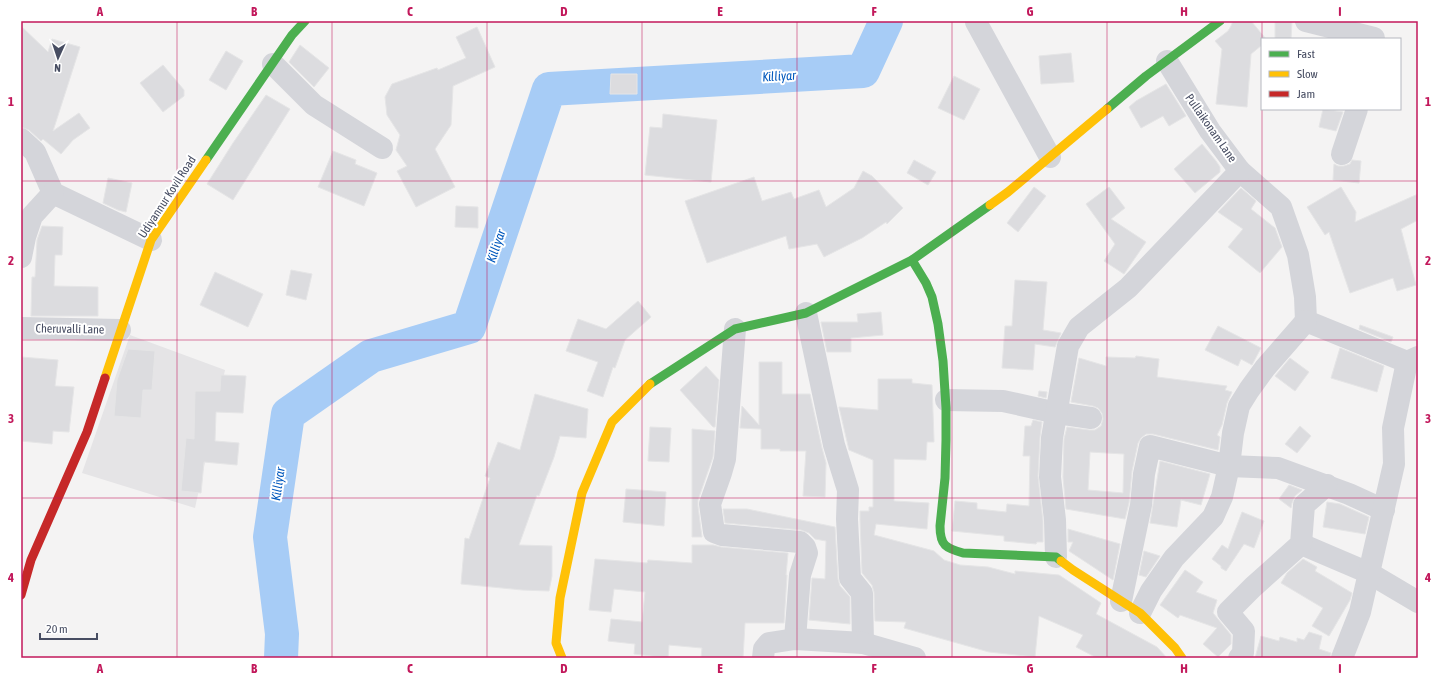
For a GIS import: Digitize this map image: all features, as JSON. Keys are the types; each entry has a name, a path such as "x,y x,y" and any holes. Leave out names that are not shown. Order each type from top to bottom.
{"street":[{"name":"Udiyannur Kovil Road","path":"21,595 31,560 87,432 151,240 292,35 305,21"},
{"path":"562,658 556,643 560,598 582,493 612,422 646,386 735,329 806,313 912,260 1008,192 1166,61 1220,21"},
{"path":"1306,21 1374,38"},
{"path":"976,22 1050,157"},
{"name":"Pullaikonam Lane","path":"1166,61 1210,131 1240,171 1281,207 1298,255 1306,321"},
{"path":"273,64 314,106 382,148"},
{"path":"1342,154 1357,110"},
{"path":"21,139 35,152 53,193 151,240"},
{"path":"1056,557 1055,520 1050,477 1052,438 1068,346 1079,327 1128,288 1240,171"},
{"path":"21,258 24,228 32,216 53,193"},
{"path":"912,260 929,291 931,298 938,327 945,380 947,437 940,526 940,538 944,545 949,549 962,553 1056,557 1073,570 1140,613 1175,648 1182,658"},
{"path":"806,313 834,445 848,490 847,519 850,578 862,593 863,643"},
{"path":"1140,613 1151,591 1174,558 1213,517 1222,497 1230,466 1233,433 1239,406 1265,368 1306,321 1413,360 1393,428 1394,464 1360,612 1342,658"},
{"name":"Cheruvalli Lane","path":"21,328 120,330"},
{"path":"735,329 725,459 710,504 714,532 722,535 800,542 805,547 807,553 800,574 795,639"},
{"path":"946,400 1003,401 1057,413 1092,418"},
{"path":"1122,601 1141,505 1144,474 1150,446 1230,466 1278,468 1327,485 1384,510"},
{"path":"1239,658 1242,653 1244,631 1228,612 1253,587 1301,544 1304,505 1327,485"},
{"path":"1301,544 1369,574 1418,602"},
{"path":"763,658 764,649 769,643 795,639 863,643 915,658"}],"shaded area":[{"path":"130,335 225,370 195,508 82,473"}],"building":[{"path":"1233,21 1251,21 1265,38 1261,38 1261,46 1251,54 1247,107 1216,104 1222,49 1215,41 1228,31"},
{"path":"1275,21 1292,21 1291,38 1275,38"},
{"path":"21,26 48,52 52,39 80,47 53,131 79,113 90,128 73,140 61,154 43,139 41,141 29,130 21,127"},
{"path":"477,27 495,67 453,86 451,125 435,149 455,187 416,207 397,171 407,166 396,150 400,135 387,115 385,97 392,84 437,68 438,70 466,58 456,37"},
{"path":"300,45 329,68 314,87 289,62"},
{"path":"226,51 243,61 226,90 209,80"},
{"path":"1071,53 1074,82 1041,84 1039,56"},
{"path":"163,65 184,90 184,96 163,112 140,83"},
{"path":"611,74 637,74 637,94 610,94"},
{"path":"954,76 980,89 964,120 938,108"},
{"path":"1166,84 1186,116 1169,126 1163,116 1141,128 1129,107 1136,101"},
{"path":"266,95 290,109 233,200 207,184"},
{"path":"1323,110 1343,112 1336,131 1319,127"},
{"path":"663,114 717,120 711,182 645,175 650,127 662,128"},
{"path":"1202,144 1220,167 1220,172 1195,193 1174,169"},
{"path":"333,151 356,160 355,164 377,173 364,206 318,187"},
{"path":"914,160 936,172 928,185 907,173"},
{"path":"1352,160 1361,161 1359,183 1333,180 1334,164 1344,166 1350,164"},
{"path":"863,171 872,176 903,208 887,224 886,222 862,238 824,257 817,244 789,249 786,236 707,263 685,201 754,177 762,201 791,192 794,199 819,190 826,207 854,188"},
{"path":"108,178 132,183 126,212 103,203"},
{"path":"1034,187 1046,196 1018,232 1007,223"},
{"path":"1109,187 1125,208 1111,219 1146,242 1124,274 1104,261 1115,244 1086,204"},
{"path":"1341,187 1356,212 1355,222 1418,194 1418,220 1401,229 1416,285 1397,291 1393,278 1350,293 1329,232 1325,235 1307,207"},
{"path":"1241,188 1256,201 1251,209 1275,228 1282,247 1260,273 1228,247 1243,229 1218,212"},
{"path":"456,206 478,207 478,228 455,227"},
{"path":"42,226 63,227 62,255 55,255 54,286 98,287 98,316 31,316 32,277 35,277 37,240"},
{"path":"291,270 312,274 306,300 286,295"},
{"path":"215,272 263,294 248,327 200,305"},
{"path":"1015,280 1047,282 1043,330 1061,333 1055,347 1035,344 1033,370 1002,368 1005,326 1012,326"},
{"path":"638,301 651,317 625,340 615,368 613,367 603,397 587,391 598,362 566,351 578,319 606,329"},
{"path":"881,312 883,335 851,338 851,352 827,352 821,322 858,322 857,314"},
{"path":"1360,325 1393,337 1391,342 1359,329"},
{"path":"1218,326 1261,348 1252,365 1241,359 1238,366 1205,350"},
{"path":"1340,348 1384,366 1377,392 1331,378"},
{"path":"128,349 155,351 152,390 143,390 141,418 114,416 117,380"},
{"path":"1136,356 1159,359 1157,377 1227,386 1225,390 1232,392 1227,403 1222,425 1217,435 1220,437 1218,450 1153,434 1146,434 1138,443 1132,471 1129,503 1125,519 1066,509 1063,477 1064,439 1067,427 1095,430 1101,426 1103,419 1102,413 1098,408 1071,402 1079,358 1106,366 1106,357 1135,358","holes":["1090,452 1124,454 1123,493 1088,490"]},
{"path":"21,357 58,360 55,386 74,387 69,432 53,431 52,444 21,441"},
{"path":"1290,358 1309,372 1295,391 1275,376"},
{"path":"759,362 782,362 782,394 810,394 826,463 825,497 803,496 806,451 761,449 761,429 740,428 742,406 759,425"},
{"path":"706,366 719,380 715,427 713,427 680,390"},
{"path":"221,375 246,376 243,413 216,412 215,441 239,443 237,465 204,462 201,493 181,491 186,438 194,439 195,391 220,391"},
{"path":"878,379 912,379 912,383 932,385 934,442 927,442 926,460 894,459 894,501 929,503 927,529 876,524 874,535 934,551 944,560 960,565 988,567 1015,574 1015,571 1059,575 1101,603 1096,614 1157,647 1167,658 1097,658 1076,647 1083,635 1039,616 1035,657 989,652 904,628 906,622 875,621 874,592 872,585 862,573 860,519 860,511 869,511 869,507 873,507 873,460 849,450 839,407 878,410"},
{"path":"1039,391 1047,392 1046,398 1038,396"},
{"path":"535,394 588,409 586,438 560,436 554,457 539,496 537,495 519,545 552,546 552,576 549,591 461,584 465,538 469,539 490,478 485,476 498,442 520,450"},
{"path":"1033,420 1042,422 1038,476 1043,521 1043,542 1037,542 1036,544 1004,541 1004,536 952,531 955,501 977,503 977,509 1006,512 1007,504 1029,506 1030,456 1023,456 1025,426 1031,426"},
{"path":"1300,426 1311,436 1297,453 1285,444"},
{"path":"650,427 671,428 669,462 648,461"},
{"path":"692,429 715,431 713,457 698,500 702,537 692,537"},
{"path":"1160,461 1210,474 1201,505 1181,500 1177,527 1150,523"},
{"path":"1289,485 1302,490 1295,496 1291,508 1279,499"},
{"path":"626,489 666,492 664,526 623,522"},
{"path":"1327,502 1340,504 1369,517 1365,534 1323,527"},
{"path":"723,509 747,509 835,527 838,579 840,586 850,597 850,624 809,620 812,578 825,579 826,541 815,539 809,533 801,530 725,523"},
{"path":"1242,512 1264,521 1254,548 1244,544 1226,571 1212,559 1222,545 1228,549"},
{"path":"1068,529 1120,544 1113,580 1069,551 1073,542 1068,542"},
{"path":"692,545 713,545 788,553 784,623 745,623 743,658 701,658 702,648 669,645 668,658 634,654 635,644 608,641 611,619 642,622 645,592 614,589 611,612 589,610 595,559 647,563 648,560 692,563"},
{"path":"1144,551 1160,556 1146,577 1139,575"},
{"path":"1303,559 1317,567 1315,571 1352,593 1350,600 1329,636 1312,626 1323,608 1281,583 1287,573"},
{"path":"1185,570 1203,582 1196,592 1217,600 1213,613 1231,635 1231,644 1218,657 1203,644 1217,628 1180,615 1178,618 1160,605"},
{"path":"1309,632 1322,636 1319,649 1331,653 1330,658 1255,658 1261,636 1279,641 1280,637 1297,642 1297,638 1304,640"}],"waterway":[{"name":"Killiyar","path":"281,658 282,634 270,537 288,414 371,356 469,327 549,89 863,71 886,21"}],"traffic: fast":[{"path":"206,160 292,35 305,21"},
{"path":"1107,109 1146,76 1220,21"},
{"path":"650,384 735,329 806,313 912,260 990,205"},
{"path":"912,260 926,283 932,297 938,324 943,361 946,408 946,440 945,478 940,526 941,538 948,548 963,553 1056,557 1061,561"}],"traffic: slow":[{"path":"990,205 1008,192 1107,109"},
{"path":"105,378 151,240 206,160"},
{"path":"562,658 556,643 560,598 582,493 612,422 650,384"},
{"path":"1061,561 1140,613 1175,648 1182,658"}],"traffic: jam":[{"path":"21,595 31,560 87,432 105,378"}]}
